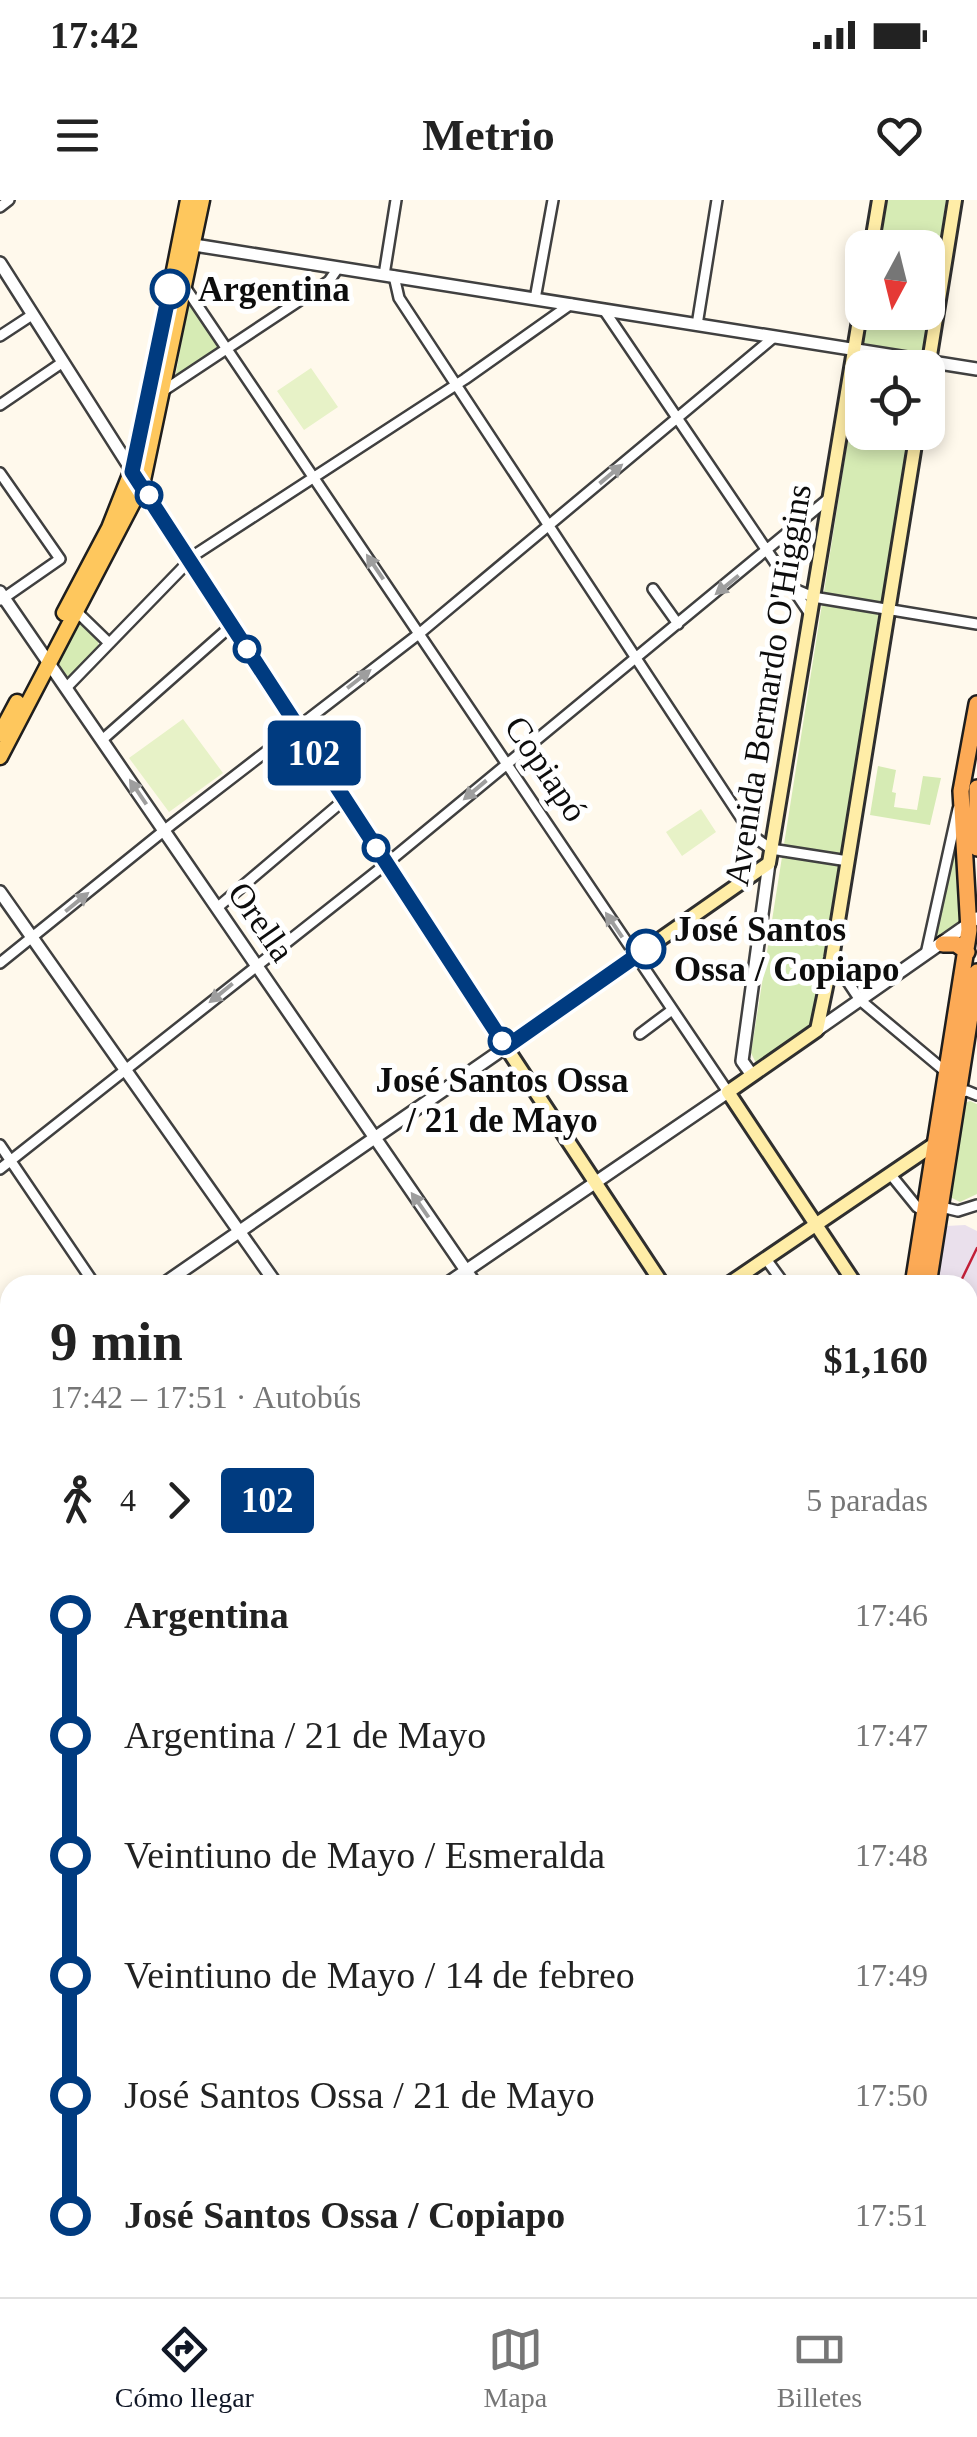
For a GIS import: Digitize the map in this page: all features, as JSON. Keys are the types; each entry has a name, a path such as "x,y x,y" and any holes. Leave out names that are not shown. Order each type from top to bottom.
{"highway":[{"path":"928,1275 936,1143 973,921 969,790 977,704"},
{"path":"969,790 977,848"},
{"path":"943,944 956,944 967,952"},
{"path":"915,1275 958,1092 977,972"}],"main road":[{"path":"0,734 76,611 142,485 185,287 188,200"},
{"path":"0,756 132,472 186,244 202,200"},
{"path":"874,230 879,200"},
{"path":"930,350 955,200"},
{"name":"Avenida Bernardo O'Higgins","path":"770,856 858,330"},
{"path":"728,1092 818,1030 913,450"},
{"path":"655,1275 506,1047 770,856"},
{"name":"Copiapó","path":"728,1092 850,1275"},
{"path":"743,1275 936,1143"}],"street":[{"path":"0,207 9,200"},
{"path":"396,200 388,276 398,298 752,836 770,856 848,862"},
{"path":"536,299 553,200"},
{"path":"697,324 717,200"},
{"path":"186,244 860,350"},
{"path":"1,268 506,1047 177,1275"},
{"path":"163,391 328,281 338,268"},
{"name":"Copiapó","path":"185,287 728,1092"},
{"path":"66,688 189,560 571,304"},
{"path":"604,310 810,614"},
{"path":"0,336 32,315"},
{"path":"0,963 420,632 774,336"},
{"path":"0,405 63,362"},
{"path":"945,366 977,369"},
{"path":"0,473 60,559 1,597"},
{"path":"0,1169 386,864 828,499"},
{"path":"90,542 109,528"},
{"path":"792,588 813,597 977,624"},
{"path":"653,590 678,624"},
{"name":"Orella","path":"1,597 469,1275"},
{"path":"76,611 109,642"},
{"path":"102,740 232,626"},
{"path":"926,954 969,790"},
{"path":"218,907 344,800"},
{"name":"Avenida Bernardo O'Higgins","path":"752,1075 742,1062 770,856"},
{"path":"0,892 270,1275"},
{"path":"818,1030 973,921"},
{"path":"832,958 860,1000 946,1072"},
{"path":"640,1034 672,1010"},
{"path":"459,1275 728,1092"},
{"path":"942,1099 958,1092 977,1095"},
{"path":"0,1145 88,1275"},
{"path":"891,1175 917,1207 958,1211 977,1205"},
{"path":"766,1259 778,1275"}],"shaded area":[{"path":"965,1225 977,1231 977,1275 939,1275 946,1226"}],"green space":[{"path":"887,200 946,200 941,230 882,230"},
{"path":"189,302 220,350 175,378"},
{"path":"865,330 926,330 923,350 862,350"},
{"path":"311,368 338,407 304,430 277,391"},
{"path":"846,450 906,450 815,1028 763,1063 756,1063 751,1053"},
{"path":"75,620 97,638 99,647 70,677 64,678 53,662"},
{"path":"183,719 223,773 169,812 129,758"},
{"path":"878,766 896,770 894,807 917,810 923,776 941,778 930,825 870,815"},
{"path":"701,809 716,832 682,856 666,832"},
{"path":"954,852 967,921 935,942"},
{"path":"962,1104 977,1104 977,1194 960,1202 948,1196"}],"railway":[{"path":"964,1275 977,1248"}],"bus line":[{"name":"102","path":"170,289 132,472 506,1047 646,949"}],"place":[{"name":"Argentina","path":"170,289"},
{"name":"José Santos Ossa / Copiapo","path":"646,949"},
{"name":"José Santos Ossa / 21 de Mayo","path":"502,1041"}]}
